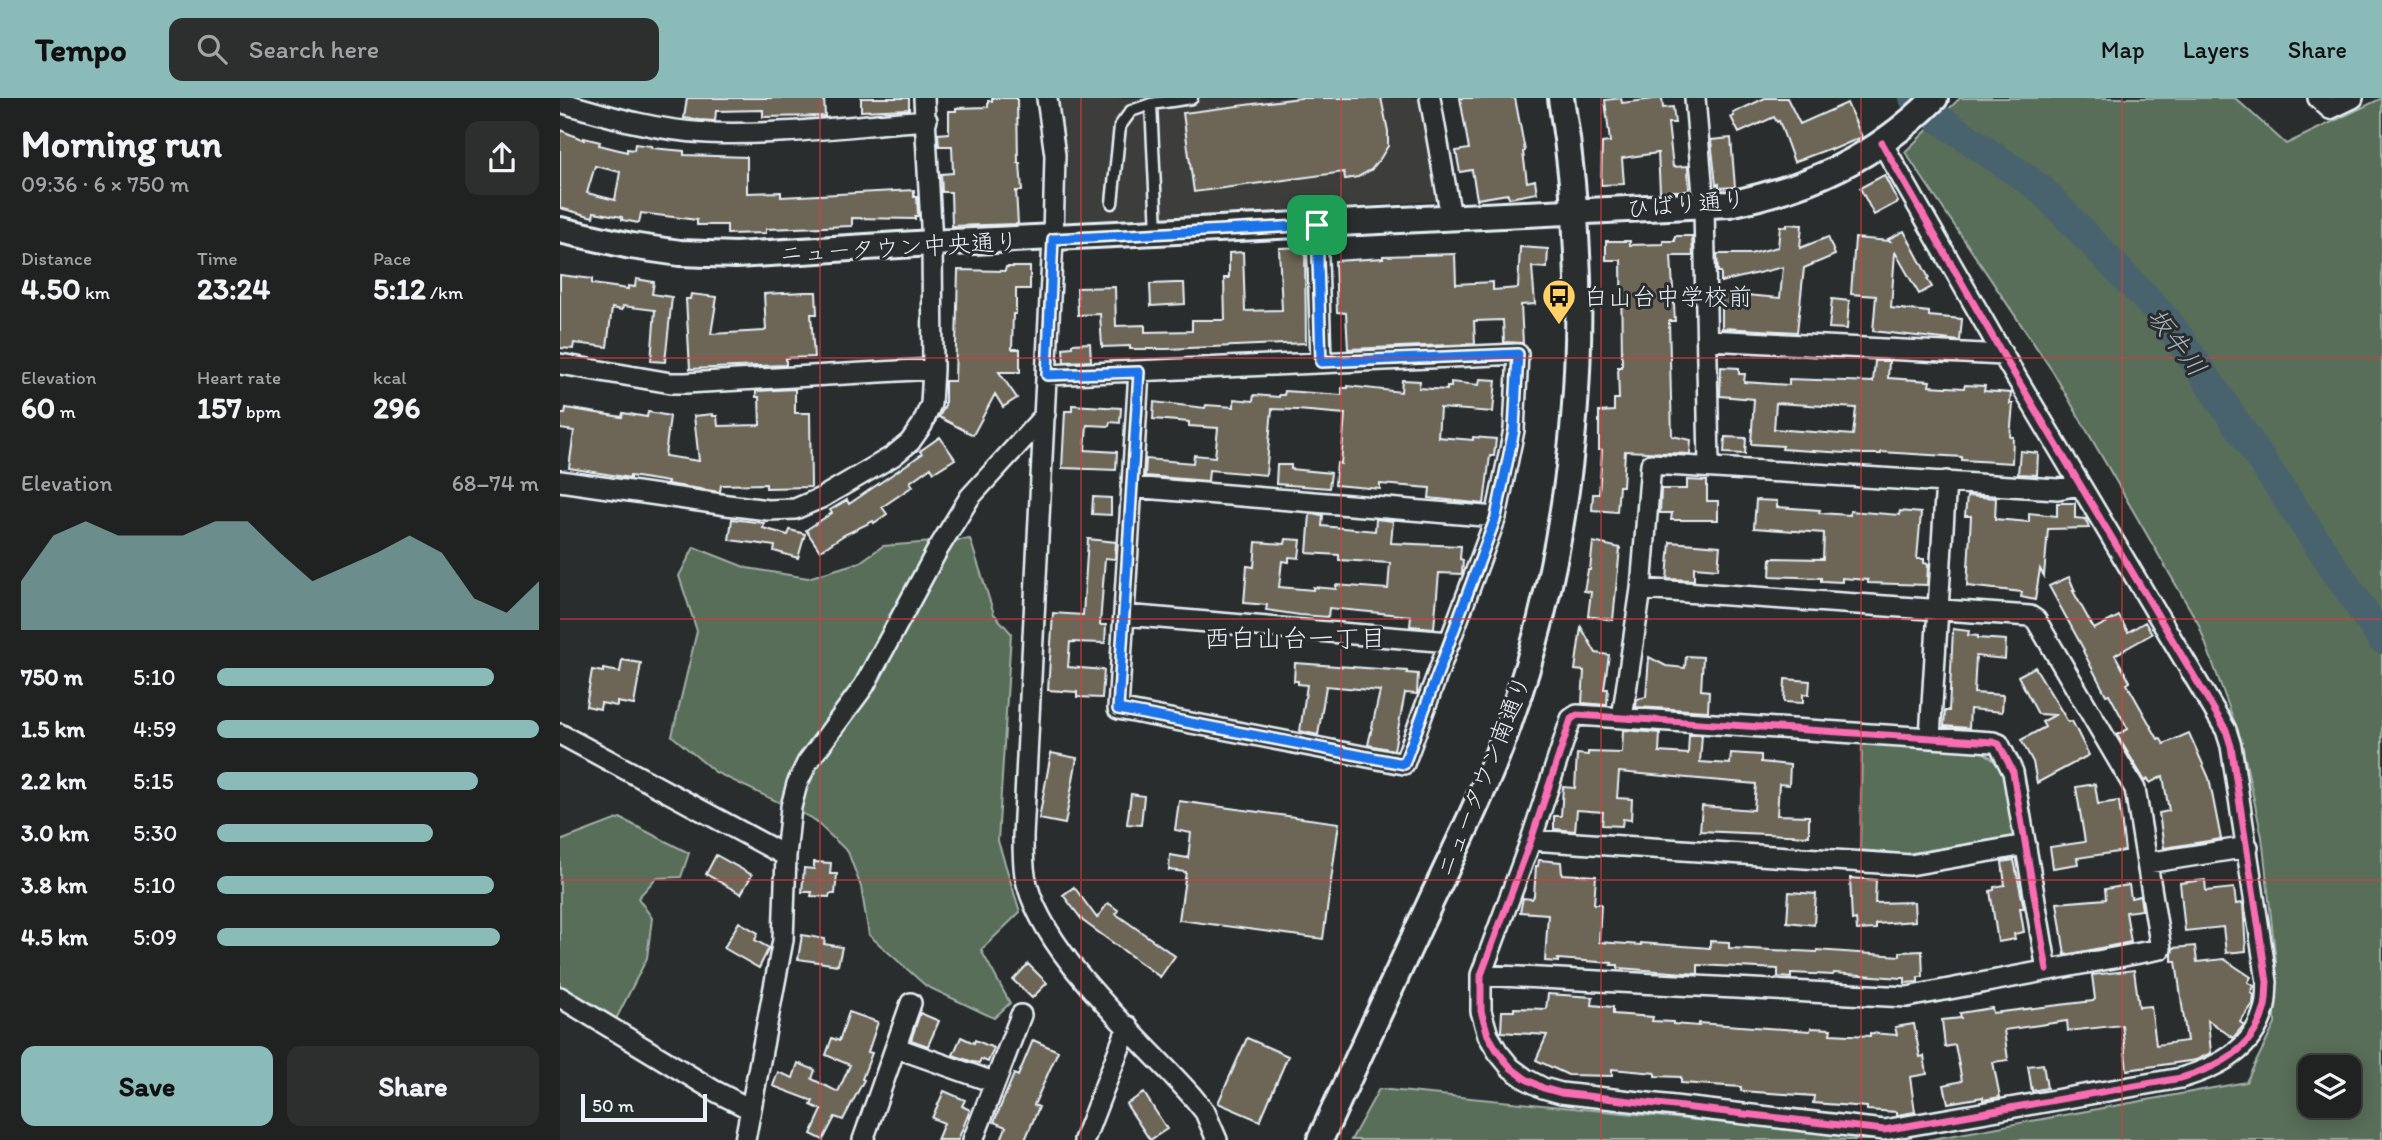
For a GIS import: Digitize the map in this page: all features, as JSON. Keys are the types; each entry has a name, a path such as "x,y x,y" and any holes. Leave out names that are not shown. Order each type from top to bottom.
{"street":[{"path":"560,481 768,510 795,509 845,484 910,442 922,425 931,404 933,369 932,243 924,98"},
{"path":"1047,98 1055,155 1053,239 1023,837 1025,875 1036,908 1059,947 1087,984 1192,1096 1205,1112 1217,1140"},
{"path":"1430,98 1451,217"},
{"name":"ニュータウン南通り","path":"1320,1140 1479,800 1508,726 1532,650 1551,574 1568,482 1578,330 1575,212 1561,98"},
{"path":"1695,98 1704,206 1709,466"},
{"name":"ひばり通り","path":"1575,212 1729,204 1797,187 1833,171 1890,137 1935,98"},
{"path":"2318,98 2330,109 2353,98"},
{"path":"560,102 622,120 706,133 927,120"},
{"path":"1890,137 2003,355 2226,730 2248,847 2267,982 2264,1010 2254,1033 2240,1050 2221,1064 2181,1077 1884,1130 1587,1096 1543,1088 1511,1068 1488,1035 1481,1011 1481,975 1531,840 1571,719 1577,715 1930,737 1999,744 2013,772 2047,970"},
{"name":"ニュータウン中央通り","path":"560,230 631,246 680,253 736,255 1575,212"},
{"path":"1317,225 1321,362"},
{"path":"1708,340 2003,355"},
{"path":"1047,375 1518,354 1514,430 1496,517 1404,764 1118,709 1139,372"},
{"path":"560,364 671,383 933,369"},
{"path":"745,1140 783,940 786,856 797,784 807,763 864,686 970,497 1045,415"},
{"path":"1622,718 1641,589 1651,464 2058,489 2080,485"},
{"path":"1930,737 1946,481"},
{"path":"1131,487 1496,517"},
{"path":"1481,975 1907,997 2161,949 2135,789 2036,620 2030,616 1641,589"},
{"path":"1125,615 1450,642"},
{"path":"560,734 786,856"},
{"path":"1531,840 1910,865 2025,845"},
{"path":"2147,863 2248,847"},
{"path":"560,997 715,1091 750,1109"},
{"path":"863,1140 911,1003"},
{"path":"973,1140 993,1082 1021,1015"},
{"path":"1084,1140 1128,1026"},
{"path":"897,1048 993,1082"}],"lane":[{"path":"1112,203 1120,126 1131,111 1151,104 1192,98"},
{"path":"1151,104 1157,234"}],"shaded area":[{"path":"1058,98 1419,98 1437,201 1066,224 1068,162"}],"green space":[{"path":"1960,98 2235,98 2286,144 2382,98 2382,1140 1927,1140 2246,1082 2275,1024 2276,962 2262,837 2241,740 2198,623 2053,372 1905,152"},
{"path":"970,539 994,614 1011,633 998,841 1020,912 981,950 1010,1003 994,1018 926,986 869,935 861,887 848,852 812,818 715,772 672,736 697,631 679,576 694,547 747,568 808,578 860,562 883,546"},
{"path":"1862,743 1983,752 1992,759 2004,778 2014,836 1906,854 1860,850"},
{"path":"620,818 689,853 681,877 656,878 638,898 652,918 647,958 615,1021 560,989 560,841"},
{"path":"1379,1089 1901,1140 1351,1140"}],"building":[{"path":"687,98 824,98 825,116 763,117 763,110 716,111 715,121 699,120 684,118"},
{"path":"861,98 909,98 909,109 861,111"},
{"path":"992,98 1017,98 1018,163 1022,191 1016,191 1018,224 952,226 951,192 942,192 941,174 953,173 952,146 939,146 938,134 949,133 949,111 956,111 956,108 988,107 988,101 992,101"},
{"path":"1300,98 1381,98 1388,131 1388,146 1371,170 1358,177 1345,179 1344,172 1194,192 1183,113"},
{"path":"1460,98 1515,98 1525,151 1527,182 1535,180 1537,193 1509,198 1508,194 1477,199 1472,170 1460,172 1456,151 1469,149"},
{"path":"1621,98 1622,103 1662,98 1663,108 1673,107 1675,123 1668,123 1673,167 1688,166 1689,191 1660,191 1658,153 1622,158 1624,184 1601,185 1602,143 1610,142 1605,100"},
{"path":"1765,98 1787,98 1800,124 1847,103 1862,137 1794,162 1779,121 1774,117 1739,133 1731,117 1734,116 1733,113"},
{"path":"560,130 627,152 627,149 634,150 635,144 684,151 684,155 747,157 747,193 781,192 781,197 914,190 918,216 915,216 915,219 852,218 852,226 766,229 766,233 727,234 727,225 697,225 697,220 641,213 639,223 622,220 622,217 594,212 593,217 560,208","holes":["595,166 620,172 615,200 587,193"]},
{"path":"1731,138 1735,187 1719,188 1719,184 1716,185 1711,140"},
{"path":"1884,175 1898,202 1874,215 1860,188"},
{"path":"1787,224 1802,225 1800,248 1828,237 1835,255 1804,268 1797,332 1722,328 1722,293 1780,298 1783,267 1721,282 1717,254 1750,254 1778,247 1780,226 1787,227"},
{"path":"1904,231 1932,287 1919,294 1895,252 1891,308 1962,319 1960,341 1873,331 1876,296 1851,294 1855,238 1890,241 1888,239"},
{"path":"1675,236 1692,236 1693,256 1671,256 1675,321 1669,321 1672,436 1691,440 1690,454 1625,451 1623,486 1619,486 1617,512 1592,510 1593,494 1599,494 1602,450 1599,450 1599,412 1614,411 1614,399 1619,399 1618,367 1622,367 1621,260 1606,260 1606,241 1630,241 1630,245 1663,244 1663,241 1675,241"},
{"path":"1305,247 1306,343 1167,349 1102,347 1100,314 1078,315 1077,288 1115,287 1116,326 1145,325 1145,332 1192,331 1192,320 1225,320 1224,278 1229,278 1229,253 1243,252 1245,311 1282,310 1279,248"},
{"path":"1520,247 1548,249 1547,268 1532,267 1535,304 1521,305 1523,343 1504,342 1503,320 1474,321 1475,344 1348,349 1346,313 1337,312 1335,261 1383,256 1455,254 1456,284 1493,282 1493,290 1518,288"},
{"path":"1006,267 1030,267 1030,289 1016,289 1016,314 1013,314 1012,349 1020,349 1020,372 999,372 1017,398 1003,407 995,394 973,435 939,417 945,405 945,381 955,381 958,270 1005,271"},
{"path":"560,275 592,279 592,284 628,289 628,286 635,287 636,279 654,282 652,294 672,297 665,362 651,361 655,310 623,306 622,310 612,308 607,347 574,343 573,349 560,348"},
{"path":"1184,283 1185,304 1151,306 1150,284"},
{"path":"816,292 817,314 811,314 814,357 786,358 786,365 690,369 686,299 690,299 691,294 717,297 711,334 766,330 764,294"},
{"path":"1832,299 1849,301 1847,329 1829,328"},
{"path":"1090,343 1091,361 1064,362 1063,348 1072,347 1072,344"},
{"path":"1875,361 1889,361 1888,378 1930,381 1929,386 1985,386 1984,391 2011,393 2012,463 1881,452 1864,454 1782,449 1783,446 1751,444 1754,399 1720,396 1721,367 1739,368 1739,374 1745,374 1744,382 1789,385 1789,379 1873,382","holes":["1776,403 1856,408 1853,435 1774,429"]},
{"path":"1480,379 1496,380 1493,412 1440,408 1438,437 1496,439 1494,456 1490,456 1484,504 1429,498 1430,488 1380,484 1380,489 1335,485 1337,463 1341,464 1345,414 1297,410 1272,409 1266,475 1209,470 1208,481 1145,476 1146,459 1193,463 1194,455 1215,457 1218,428 1153,419 1154,402 1205,408 1206,405 1234,407 1234,399 1253,401 1254,395 1279,397 1284,395 1285,391 1342,395 1342,388 1348,386 1401,392 1402,380 1420,381 1419,388 1447,390 1447,387 1451,387 1451,382 1479,385"},
{"path":"795,389 795,413 810,413 811,487 721,485 720,492 569,468 574,431 560,429 560,414 565,414 566,408 622,417 623,413 647,417 648,412 670,416 665,456 699,461 694,416 713,414 717,416 718,426 760,425 759,397 756,397 756,391"},
{"path":"1072,405 1121,408 1120,423 1110,422 1109,426 1087,425 1085,450 1117,452 1116,470 1062,468 1065,411 1072,411"},
{"path":"940,437 955,459 934,472 931,467 910,482 913,486 882,507 887,514 874,523 873,521 844,535 820,551 806,530 832,513 830,510 847,500 849,504 922,454 920,451"},
{"path":"1725,437 1746,438 1745,454 1724,453"},
{"path":"2020,451 2038,453 2037,475 2018,474"},
{"path":"1277,465 1331,473 1329,488 1276,484"},
{"path":"1687,480 1707,481 1707,501 1718,501 1718,520 1671,520 1672,513 1660,513 1661,489 1687,489"},
{"path":"1967,496 1996,498 1995,519 2029,522 2029,513 2057,516 2057,503 2075,503 2075,518 2086,519 2089,528 2048,529 2044,576 2040,569 2035,600 2021,597 2022,592 1967,586 1971,516 1965,516"},
{"path":"1093,497 1111,498 1111,515 1092,514"},
{"path":"1756,500 1777,501 1777,507 1820,510 1819,513 1921,513 1917,559 1924,559 1924,563 1928,564 1927,585 1868,583 1868,580 1842,578 1842,582 1821,581 1821,578 1770,576 1771,558 1823,559 1824,533 1754,528"},
{"path":"1310,514 1323,515 1322,526 1375,531 1376,519 1393,521 1391,543 1461,546 1462,574 1439,573 1434,628 1410,626 1411,616 1329,608 1328,617 1300,615 1266,610 1267,605 1244,603 1247,566 1254,567 1256,542 1285,544 1286,539 1301,540 1299,558 1289,557 1289,562 1282,561 1279,587 1313,590 1313,587 1336,589 1336,585 1388,589 1390,563 1339,560 1339,555 1307,553"},
{"path":"732,519 764,523 763,528 788,535 790,530 805,534 798,558 774,551 775,546 729,540"},
{"path":"1088,539 1116,542 1115,559 1105,558 1100,625 1106,625 1105,643 1070,642 1068,667 1104,670 1102,698 1077,697 1077,692 1048,690 1053,613 1083,615"},
{"path":"1593,542 1620,548 1613,620 1588,616 1591,592 1584,591 1590,570"},
{"path":"1670,542 1720,546 1718,569 1694,567 1694,580 1667,579"},
{"path":"2069,577 2073,591 2094,629 2119,616 2128,632 2145,622 2152,634 2115,655 2130,682 2127,684 2158,739 2164,744 2189,733 2209,778 2221,839 2164,848 2159,813 2169,811 2163,776 2150,783 2148,779 2145,781 2117,735 2128,729 2109,694 2106,695 2049,586"},
{"path":"1581,627 1596,653 1609,655 1604,689 1608,689 1607,705 1582,703 1584,671 1575,670"},
{"path":"1953,629 1969,631 1968,635 1978,638 2006,640 2005,659 1976,656 1974,693 2003,695 2002,712 1970,709 1969,728 1944,726 1945,711 1949,711"},
{"path":"1686,656 1703,657 1701,690 1709,691 1708,711 1636,707 1637,699 1646,697 1649,657 1666,666 1685,668"},
{"path":"622,660 641,663 634,705 617,702 617,706 601,703 600,709 586,706 592,670 620,672"},
{"path":"1295,663 1418,674 1417,694 1405,693 1394,750 1368,745 1380,691 1326,686 1318,735 1300,731 1307,685 1294,681"},
{"path":"2035,667 2068,722 2072,721 2089,755 2037,783 2033,762 2021,740 2045,727 2042,722 2055,715 2038,714 2018,676"},
{"path":"1785,679 1810,681 1809,694 1803,694 1803,703 1784,702"},
{"path":"1623,730 1660,733 1659,752 1688,754 1689,735 1702,735 1700,762 1730,764 1731,753 1761,755 1761,762 1790,765 1789,785 1779,784 1777,815 1809,816 1809,836 1700,831 1702,806 1754,810 1756,784 1619,772 1617,798 1632,799 1631,820 1623,819 1622,826 1602,825 1603,812 1577,810 1575,831 1554,829 1554,816 1561,816 1563,787 1575,788 1577,754 1622,753"},
{"path":"1051,753 1077,758 1065,824 1039,819"},
{"path":"2095,784 2098,804 2119,801 2125,851 2077,858 2078,864 2053,868 2050,847 2085,842 2076,787"},
{"path":"1131,794 1144,796 1141,825 1127,824"},
{"path":"1179,801 1339,823 1323,939 1179,920 1186,872 1169,870 1170,855 1188,858 1191,833 1175,830"},
{"path":"716,855 752,875 741,894 706,874"},
{"path":"1539,860 1561,862 1562,874 1596,876 1594,904 1601,904 1599,942 1710,948 1710,941 1729,942 1729,948 1817,950 1900,956 1900,952 1922,951 1923,977 1918,977 1918,982 1905,983 1905,978 1834,973 1791,973 1791,978 1778,977 1778,969 1698,965 1698,974 1618,968 1618,965 1611,965 1612,963 1558,959 1558,962 1545,961 1548,914 1520,912 1523,898 1532,899 1534,896 1536,866"},
{"path":"2014,860 2024,908 2020,908 2024,932 2014,934 2015,939 1998,942 1990,891 1994,890 1994,887 2005,885 2002,862"},
{"path":"814,862 831,863 830,874 837,874 835,894 830,894 829,897 811,896 812,892 802,892 804,868 814,869"},
{"path":"1850,878 1876,880 1875,903 1914,902 1915,921 1876,924 1876,929 1857,930 1856,919 1852,920"},
{"path":"2205,880 2206,891 2234,888 2236,904 2243,903 2246,951 2226,953 2223,927 2185,931 2180,883"},
{"path":"2129,885 2131,898 2140,896 2142,910 2126,912 2131,942 2065,955 2057,903 2106,899 2105,889"},
{"path":"1074,887 1097,918 1108,903 1118,910 1116,914 1175,956 1160,977 1083,921 1063,895"},
{"path":"1789,892 1816,894 1814,925 1787,922"},
{"path":"739,922 758,933 755,940 769,948 759,968 724,948"},
{"path":"802,935 825,939 824,944 842,947 838,965 798,959"},
{"path":"2195,946 2197,962 2224,959 2251,977 2248,982 2254,986 2251,993 2254,995 2253,1004 2240,1022 2244,1025 2233,1038 2208,1020 2211,1053 2196,1060 2127,1070 2122,1025 2068,1031 2067,1021 2004,1030 2008,1060 1993,1062 2000,1097 1948,1103 1944,1085 1962,1081 1955,1045 1945,1047 1942,1020 1961,1018 1960,1013 1992,1008 1993,1013 2093,1001 2092,975 2134,970 2139,1007 2151,1006 2156,1045 2187,1041 2176,961 2172,961 2172,955 2173,948"},
{"path":"1028,964 1047,983 1032,998 1013,980"},
{"path":"1548,994 1593,997 1592,1005 1613,1007 1613,1014 1653,1017 1652,1021 1673,1024 1699,1026 1699,1023 1810,1031 1811,1028 1831,1029 1830,1034 1870,1036 1870,1033 1897,1035 1895,1027 1914,1024 1920,1057 1924,1056 1927,1074 1910,1077 1915,1112 1897,1115 1897,1112 1867,1110 1867,1107 1813,1103 1814,1096 1741,1091 1741,1087 1681,1083 1681,1077 1655,1076 1655,1073 1612,1069 1612,1076 1568,1075 1536,1060 1547,1035 1501,1032 1502,1011 1514,1011 1514,1008 1546,1009"},
{"path":"849,1012 878,1022 868,1052 872,1053 862,1079 864,1080 843,1120 835,1117 823,1140 811,1134 822,1110 811,1105 813,1101 773,1086 778,1072 793,1078 798,1063 815,1070 812,1079 838,1092 850,1065 826,1055 832,1038 839,1041"},
{"path":"920,1013 939,1021 928,1046 911,1040"},
{"path":"961,1037 994,1048 988,1062 981,1059 979,1063 973,1062 953,1055"},
{"path":"1247,1038 1288,1056 1260,1121 1218,1103"},
{"path":"1033,1040 1058,1051 1034,1105 1039,1107 1025,1140 1001,1140 1006,1127 994,1122 1014,1074 1018,1076"},
{"path":"2043,1064 2047,1088 2032,1091 2028,1066"},
{"path":"944,1091 965,1100 962,1106 970,1110 958,1140 937,1140 944,1123 932,1118"},
{"path":"1144,1093 1167,1129 1150,1140 1126,1104"}],"waterway":[{"name":"坂牛川","path":"1914,98 1928,111 2041,189 2168,322 2382,639"}],"cycle path":[{"path":"1882,143 2003,355 2226,730 2231,746 2267,982 2265,1007 2259,1024 2252,1036 2232,1055 2181,1078 1884,1130 1561,1093 1543,1088 1511,1068 1498,1052 1488,1035 1481,1011 1481,975 1531,840 1571,719 1577,715 1999,744 2013,772 2047,970"}],"place":[{"name":"白山台中学校前","path":"1559,326"}],"district":[{"name":"西白山台一丁目","path":"1295,638"}],"route":[{"path":"1317,225 1321,362 1518,354 1514,430 1496,517 1404,764 1118,709 1139,372 1047,375 1053,239 1317,225"}]}
